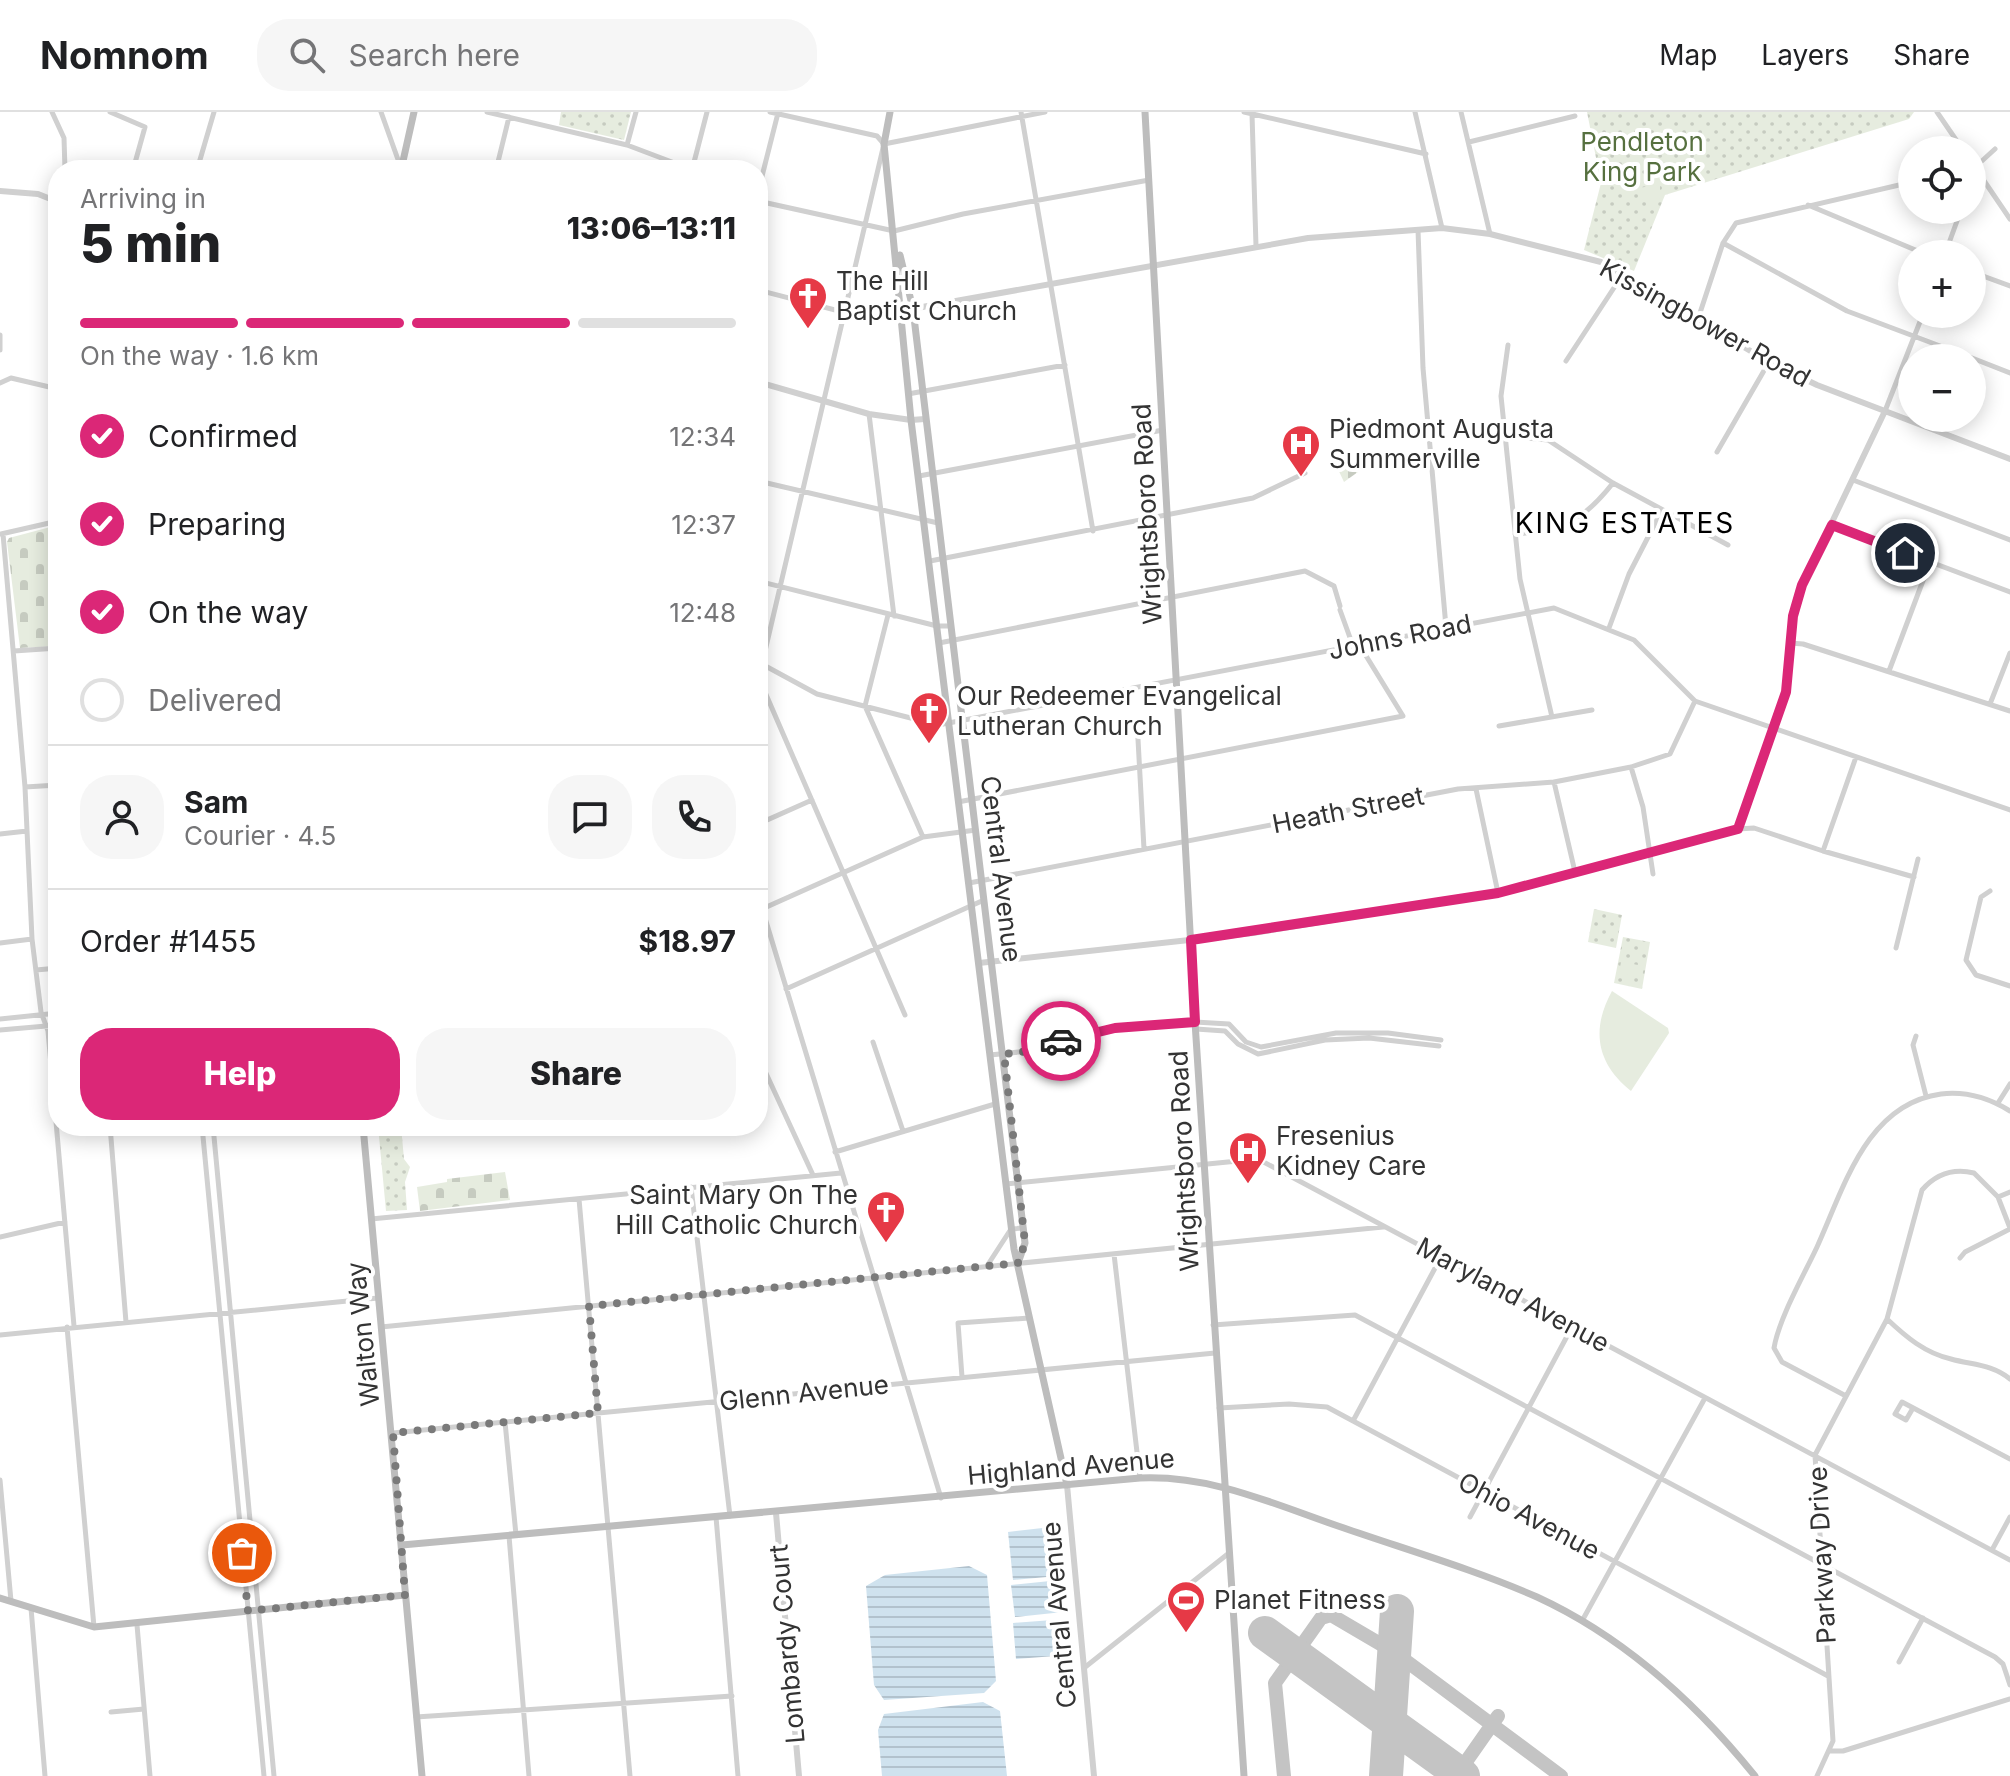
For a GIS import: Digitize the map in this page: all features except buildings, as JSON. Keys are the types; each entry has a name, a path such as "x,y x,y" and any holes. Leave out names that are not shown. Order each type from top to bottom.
{"main road":[{"path":"403,160 414,112"},
{"name":"Central Avenue","path":"890,112 884,144 908,394 1011,1229 1067,1485"},
{"name":"Wrightsboro Road","path":"1145,112 1213,1325 1244,1776"},
{"name":"Central Avenue","path":"894,231 913,309 1004,1054 1025,1246 1018,1263"},
{"name":"Walton Way","path":"364,1136 422,1776"},
{"name":"Highland Avenue","path":"402,1545 1179,1476 1224,1487 1539,1598 1623,1649 1687,1698 1724,1736 1755,1776"},
{"path":"0,1598 94,1627 137,1625 405,1595"}],"street":[{"path":"52,112 64,138 65,160"},
{"path":"110,112 145,127 136,160"},
{"path":"200,160 214,112"},
{"path":"381,112 398,160"},
{"path":"487,112 627,145 660,160"},
{"path":"627,145 636,112"},
{"path":"695,160 707,112"},
{"path":"770,112 877,136 884,144"},
{"path":"884,144 1022,114 1045,112"},
{"path":"1244,112 1426,154"},
{"path":"1415,112 1442,228"},
{"path":"1461,112 1490,234"},
{"path":"1937,112 1953,136"},
{"path":"766,160 778,113"},
{"path":"1022,114 1093,531"},
{"path":"1252,114 1256,246"},
{"path":"1469,142 1575,116"},
{"path":"498,160 509,117"},
{"path":"768,635 884,144"},
{"path":"1986,158 1995,149"},
{"path":"768,203 894,231 1149,180"},
{"path":"1698,319 1723,243 1736,223 1898,185"},
{"path":"1986,186 2010,219"},
{"path":"0,191 38,194 48,198"},
{"path":"1807,205 1898,243"},
{"name":"Kissingbower Road","path":"900,311 1308,238 1442,228 1490,234 1601,262 1769,362 1817,385 2010,459"},
{"path":"1418,229 1423,368 1446,627"},
{"path":"1723,243 1804,291 1935,344"},
{"path":"1566,361 1623,274"},
{"path":"1986,277 2010,286"},
{"path":"768,292 866,318 900,311"},
{"path":"1738,829 1786,692 1790,643 1802,585 1885,411 1917,328"},
{"path":"0,335 0,350"},
{"path":"1508,345 1501,396 1515,534 1525,612 1552,717"},
{"path":"1717,452 1769,362"},
{"path":"908,394 1065,364"},
{"path":"1986,364 2010,373"},
{"path":"0,383 11,378 48,387"},
{"path":"768,385 869,414 925,419"},
{"path":"869,414 882,510 891,615 865,706 923,837"},
{"path":"919,476 1163,430"},
{"path":"1506,436 1548,440 1613,483 1728,545"},
{"path":"930,561 1257,497 1305,473"},
{"path":"1853,480 2010,540"},
{"path":"768,483 938,523"},
{"path":"1515,534 1547,531 1574,521 1589,512 1613,483"},
{"path":"1609,628 1629,574 1662,510"},
{"path":"48,523 2,534 25,787 32,939 48,1037"},
{"path":"1832,525 2010,592"},
{"path":"1889,671 1930,562"},
{"path":"939,643 1305,571 1334,586 1357,646 1403,716 957,803"},
{"path":"768,583 937,626 951,626"},
{"name":"Johns Road","path":"768,667 817,694 926,723 950,723 1554,608 1634,640 1695,701 2010,810"},
{"path":"1790,643 1803,644 2010,711"},
{"path":"14,651 48,649"},
{"path":"1990,705 2010,653"},
{"path":"768,699 905,1015"},
{"name":"Heath Street","path":"969,883 1476,789 1554,782 1631,767 1670,754 1695,701"},
{"path":"1499,726 1592,710"},
{"path":"1137,721 1144,849"},
{"path":"1823,851 1856,757"},
{"path":"1631,767 1653,874"},
{"path":"1554,782 1575,872"},
{"path":"25,787 48,786"},
{"path":"1476,789 1498,893"},
{"path":"768,820 812,800"},
{"path":"979,963 1191,940 1498,893 1738,829 1754,828 1914,877"},
{"path":"768,906 923,837 976,830"},
{"path":"0,834 27,831"},
{"path":"1896,948 1918,859"},
{"path":"1990,891 1981,897 1966,960 1976,975 2010,986"},
{"path":"786,989 984,900"},
{"path":"768,929 941,1498"},
{"path":"0,943 32,939"},
{"path":"36,970 48,969"},
{"path":"0,1019 48,1014"},
{"path":"990,1055 1029,1051 1115,1028 1229,1024 1246,1042 1261,1047 1320,1034 1363,1032 1440,1043"},
{"path":"0,1030 47,1026"},
{"path":"1916,1036 1913,1045 1926,1096"},
{"path":"873,1042 903,1131"},
{"path":"768,1078 813,1175"},
{"path":"1998,1103 2010,1084"},
{"path":"1846,1396 1782,1362 1776,1354 1775,1342 1871,1135 1906,1104 1926,1096 1953,1093 1998,1103 2010,1111"},
{"path":"835,1152 995,1104"},
{"path":"57,1136 94,1627"},
{"path":"111,1136 126,1322"},
{"path":"203,1136 264,1776"},
{"path":"214,1136 274,1776"},
{"name":"Maryland Avenue","path":"1006,1184 1258,1159 2010,1560"},
{"name":"Parkway Drive","path":"1817,1776 1833,1741 1815,1455 1887,1319 1913,1214 1922,1190 1932,1178 1961,1170 1974,1173 1998,1197"},
{"path":"371,1219 841,1173"},
{"path":"207,1187 219,1186"},
{"path":"691,1187 730,1516"},
{"path":"1960,1258 1965,1252 2010,1229 1998,1197 2010,1192"},
{"path":"579,1199 630,1776"},
{"path":"0,1237 65,1222"},
{"path":"381,1327 1386,1227"},
{"path":"987,1266 1011,1229 1023,1228"},
{"path":"1114,1254 1140,1478"},
{"path":"1353,1421 1441,1257"},
{"path":"0,1335 378,1298"},
{"path":"1213,1325 1355,1315 1995,1657 2003,1664 2010,1685"},
{"path":"962,1377 958,1323 1030,1317"},
{"path":"1887,1319 1918,1346 1935,1355 1987,1366 2008,1375"},
{"path":"1470,1517 1572,1327"},
{"name":"Glenn Avenue","path":"393,1433 1215,1353"},
{"path":"226,1387 238,1386"},
{"path":"1581,1623 1705,1398"},
{"name":"Ohio Avenue","path":"1218,1408 1310,1404 1327,1407 1828,1676"},
{"path":"1913,1408 2010,1459"},
{"path":"505,1422 529,1776"},
{"path":"232,1451 244,1450"},
{"path":"0,1480 11,1601"},
{"name":"Central Avenue","path":"1067,1485 1094,1776"},
{"path":"237,1506 249,1504"},
{"name":"Lombardy Court","path":"776,1513 799,1776"},
{"path":"716,1517 738,1776"},
{"path":"1992,1550 2010,1517"},
{"path":"1084,1668 1229,1553"},
{"path":"31,1608 45,1776"},
{"path":"1899,1662 1923,1618"},
{"path":"137,1625 150,1776"},
{"path":"416,1717 732,1696"},
{"path":"1830,1751 1843,1751 2010,1699"},
{"path":"111,1712 144,1709"},
{"path":"260,1726 270,1725"}],"green space":[{"path":"561,112 631,112 624,140 559,125"},
{"name":"Pendleton King Park","path":"1587,112 1914,112 1909,119 1665,195 1634,271 1584,250 1601,183"},
{"path":"1660,185 1660,198 1639,200 1637,188"},
{"path":"1349,458 1369,464 1344,482 1336,465"},
{"path":"48,528 48,647 20,648 9,538"},
{"path":"1594,909 1622,915 1616,948 1588,942"},
{"path":"1623,937 1650,942 1642,989 1614,983"},
{"path":"1621,962 1644,966 1642,978 1619,973"},
{"path":"1612,991 1668,1028 1669,1033 1631,1091 1610,1069 1600,1045 1601,1019"},
{"path":"379,1136 402,1136 404,1159 410,1167 405,1182 407,1210 386,1211"},
{"path":"505,1172 510,1200 420,1211 417,1187 447,1182 447,1179"}],"water":[{"path":"1060,1526 1063,1551 1056,1552 1058,1576 1013,1580 1008,1532"},
{"path":"969,1566 987,1575 996,1681 984,1693 884,1700 874,1685 866,1586 885,1575"},
{"path":"1060,1580 1063,1612 1015,1617 1011,1585"},
{"path":"1066,1619 1068,1655 1016,1659 1013,1623"},
{"path":"983,1702 1000,1711 1007,1776 882,1776 878,1730 884,1714"}],"taxiway":[{"path":"1284,1776 1275,1683 1321,1618 1331,1615 1394,1652 1561,1776"},
{"path":"1456,1776 1498,1716"}],"runway":[{"path":"1386,1776 1397,1611"},
{"path":"1265,1633 1463,1776"}],"way so far":[{"path":"242,1553 248,1611 405,1595 393,1433 598,1413 589,1306 1018,1263 1025,1243 1004,1054 1029,1051 1061,1041"}],"place":[{"name":"The Hill Baptist Church","path":"808,330"},
{"name":"Piedmont Augusta Summerville","path":"1301,478"},
{"name":"Our Redeemer Evangelical Lutheran Church","path":"929,745"},
{"name":"Fresenius Kidney Care","path":"1248,1185"},
{"name":"Saint Mary On The Hill Catholic Church","path":"886,1244"},
{"name":"Planet Fitness","path":"1186,1634"}],"district":[{"name":"KING ESTATES","path":"1625,523"}],"route":[{"path":"1061,1041 1115,1028 1195,1022 1191,940 1253,933 1498,893 1738,829 1786,692 1793,616 1802,585 1832,525 1905,553"}]}
